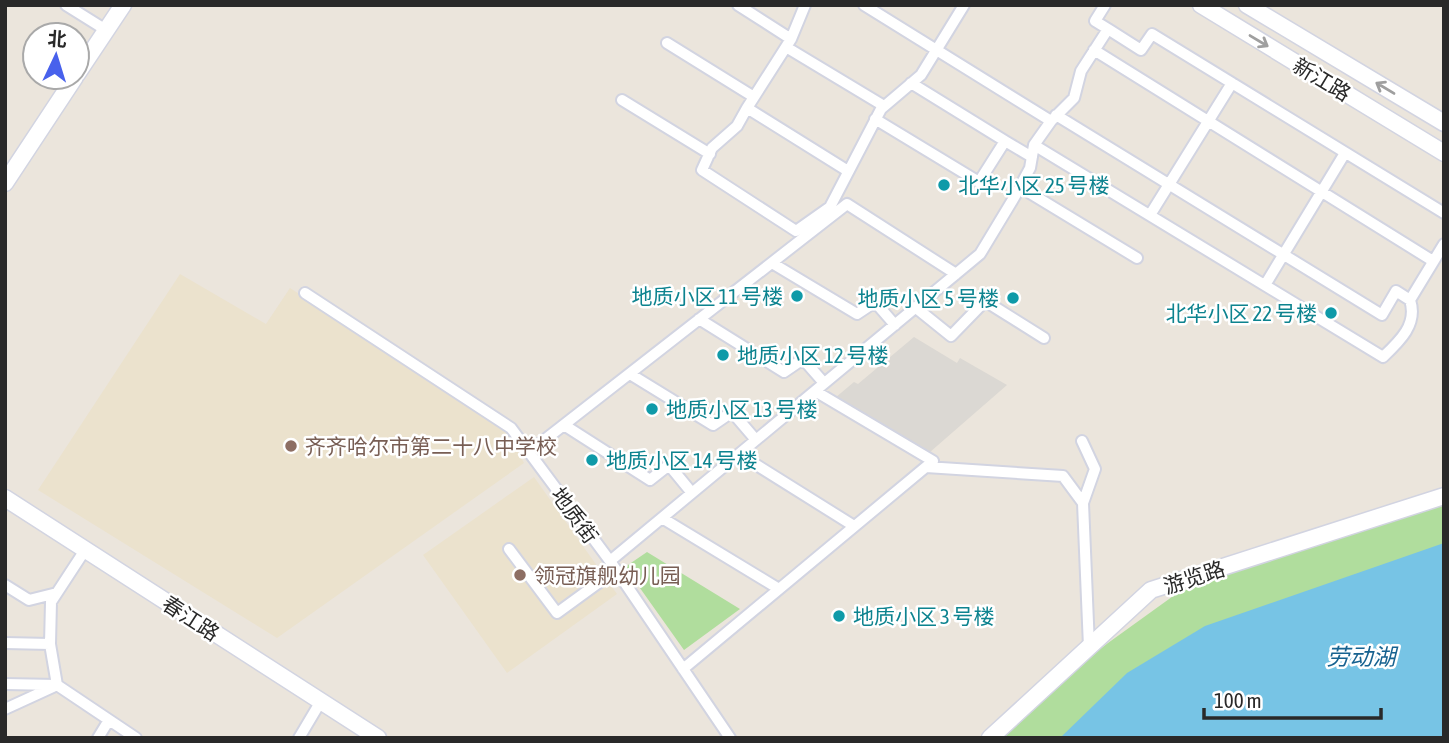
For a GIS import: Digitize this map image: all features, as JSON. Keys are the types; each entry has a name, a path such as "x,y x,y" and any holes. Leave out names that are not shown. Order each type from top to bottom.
{"main road":[{"path":"91,53 122,5"},
{"name":"新江路","path":"1201,5 1444,153"},
{"name":"新江路","path":"1247,5 1444,124"},
{"path":"5,183 66,91"},
{"name":"游览路","path":"990,738 1151,590 1444,496"},
{"name":"春江路","path":"5,498 378,738"}],"street":[{"path":"66,5 106,30"},
{"path":"738,5 788,43 884,106"},
{"path":"805,5 788,43 737,126 712,148 702,170 796,231 830,207 884,106 921,75 964,5"},
{"path":"864,5 936,50 1169,184 1382,315 1396,291 1410,300 1412,320 1398,344 1383,357 1034,145"},
{"path":"1104,5 1095,20 1141,50 1152,34 1444,213"},
{"path":"509,548 557,613 613,566 662,518 980,254 1030,168 1034,145 1054,118 1074,98 1081,71 1108,29"},
{"path":"667,43 754,97"},
{"path":"1094,50 1433,261"},
{"path":"911,83 1032,158"},
{"path":"1150,215 1232,83"},
{"path":"622,100 710,154"},
{"path":"747,108 848,172"},
{"path":"876,119 979,182 1004,141"},
{"path":"1265,285 1345,153"},
{"path":"1020,187 1137,258"},
{"path":"529,452 847,204 956,274"},
{"path":"1410,300 1444,244"},
{"path":"772,262 857,314 875,302 895,324"},
{"name":"地质街","path":"305,293 511,428 613,566 730,738"},
{"path":"915,307 951,336 985,301 1044,338"},
{"path":"699,319 784,372 803,359 824,383"},
{"path":"630,374 713,425 732,412 756,440"},
{"path":"683,669 933,461 814,391"},
{"path":"564,425 650,480 669,465 692,493"},
{"path":"1082,441 1094,469 1083,503 1089,647"},
{"path":"739,454 854,526"},
{"path":"926,467 1063,477 1083,503"},
{"path":"662,518 779,589"},
{"path":"57,685 50,644 51,602 85,550"},
{"path":"5,585 29,600"},
{"path":"5,595 29,600 57,593"},
{"path":"5,643 50,644"},
{"path":"5,684 57,685 136,738"},
{"path":"5,709 57,685"},
{"path":"299,738 321,701"},
{"path":"98,738 109,720"}],"shaded area":[{"name":"齐齐哈尔市第二十八中学校","path":"180,274 266,324 290,288 506,429 524,463 277,638 38,490"},
{"path":"914,337 957,363 960,358 1007,385 930,452 835,398 854,382 858,384"},
{"name":"领冠旗舰幼儿园","path":"534,477 617,594 507,673 423,555"}],"green space":[{"name":"劳动湖","path":"1444,501 1444,738 990,738 1024,707 1176,594 1225,572"},
{"path":"647,552 740,609 684,650 625,567"}],"water":[{"name":"劳动湖","path":"1444,543 1444,738 1060,738 1127,673 1205,626"}],"place":[{"name":"北华小区 25 号楼","path":"944,185"},
{"name":"地质小区 11 号楼","path":"797,296"},
{"name":"地质小区 5 号楼","path":"1013,298"},
{"name":"北华小区 22 号楼","path":"1331,313"},
{"name":"地质小区 12 号楼","path":"723,355"},
{"name":"地质小区 13 号楼","path":"652,409"},
{"name":"齐齐哈尔市第二十八中学校","path":"291,446"},
{"name":"地质小区 14 号楼","path":"592,460"},
{"name":"领冠旗舰幼儿园","path":"520,575"},
{"name":"地质小区 3 号楼","path":"839,616"}]}
